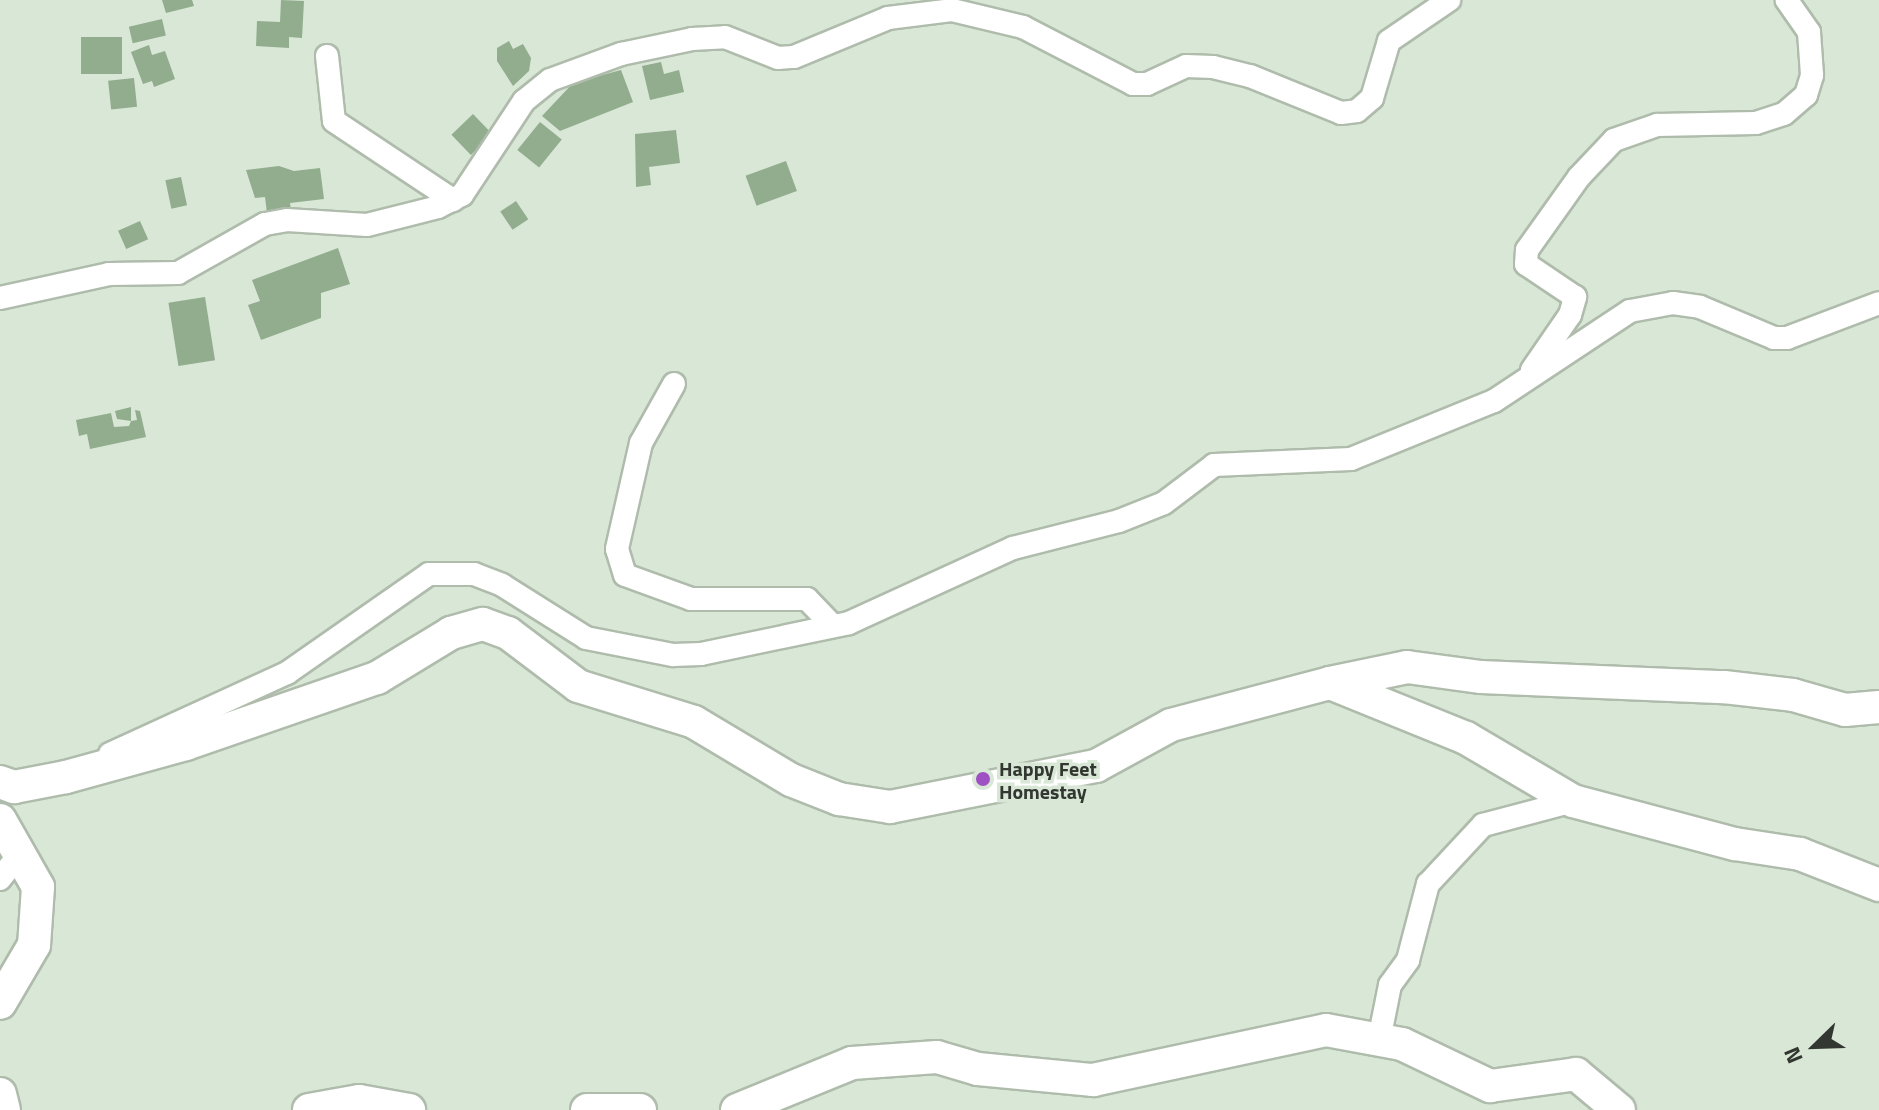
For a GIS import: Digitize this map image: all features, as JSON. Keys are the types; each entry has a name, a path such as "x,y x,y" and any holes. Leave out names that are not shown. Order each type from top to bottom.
{"street":[{"path":"0,298 109,274 178,273 265,224 391,223 453,200 477,175 524,101 550,80 621,54 692,39 725,37 778,58 794,57 888,18 952,10 1023,27 1133,84 1186,66 1213,67 1250,76 1341,113 1357,111 1372,98 1389,41 1449,0"},
{"path":"1522,385 1570,315 1575,297 1526,264 1527,250 1579,177 1614,140 1657,125 1756,123 1784,114 1806,95 1812,75 1809,32 1787,0"},
{"path":"327,56 334,121 453,200"},
{"path":"66,777 287,673 429,574 474,574 502,585 586,638 673,655 701,654 879,612 1013,548 1119,521 1164,503 1214,465 1351,459 1468,413 1522,385 1611,318 1640,308 1673,303 1700,307 1774,338 1787,338 1879,303"},
{"path":"674,384 641,443 617,549 625,575 691,599 807,599 832,625"},
{"path":"0,782 14,787 66,777 186,744 377,678 451,633 483,624 508,633 578,686 694,722 791,780 839,799 890,807 1096,766 1171,725 1330,683 1407,667 1481,677 1724,687 1793,695 1845,710 1879,707"},
{"path":"1330,683 1466,738 1573,801 1735,844 1800,854 1879,885"},
{"path":"1379,1040 1390,985 1408,960 1428,884 1483,825 1573,801"},
{"path":"0,820 10,867 38,887 34,945 0,1003"},
{"path":"737,1110 852,1063 937,1057 978,1069 1093,1080 1326,1030 1402,1044 1490,1086 1576,1074 1619,1110"},
{"path":"0,1094 4,1110"},
{"path":"309,1110 359,1101 409,1110"},
{"path":"587,1110 640,1110"}],"building":[{"path":"162,0 192,0 194,6 166,13"},
{"path":"281,0 304,1 302,38 289,37 289,48 256,46 257,21 280,22"},
{"path":"162,19 166,36 133,43 129,27"},
{"path":"81,37 122,37 122,74 81,74"},
{"path":"509,41 513,49 523,44 531,58 529,71 513,86 497,61 497,48"},
{"path":"149,45 152,55 165,51 175,79 154,87 152,81 143,84 131,52"},
{"path":"661,62 664,74 679,70 684,92 650,100 642,66"},
{"path":"621,70 633,102 560,131 542,116 573,83"},
{"path":"134,78 137,107 111,110 108,81"},
{"path":"473,114 492,134 471,155 451,135"},
{"path":"540,122 562,140 539,168 517,150"},
{"path":"676,130 680,163 649,167 651,185 636,187 635,134"},
{"path":"786,161 797,191 757,206 746,176"},
{"path":"279,166 294,171 320,168 324,199 290,203 291,210 267,213 265,197 255,198 246,170"},
{"path":"181,177 187,205 171,209 165,180"},
{"path":"516,201 528,219 513,230 500,212"},
{"path":"140,221 148,239 126,249 118,231"},
{"path":"338,248 350,284 321,293 321,318 261,340 248,305 260,301 252,280"},
{"path":"205,297 215,360 178,366 168,303"},
{"path":"131,407 131,421 117,419 115,411"},
{"path":"135,410 140,411 146,437 90,449 87,434 79,436 76,420 111,413 114,427 129,426 131,421 137,420"}],"place":[{"name":"Happy Feet Homestay","path":"983,779"}]}
